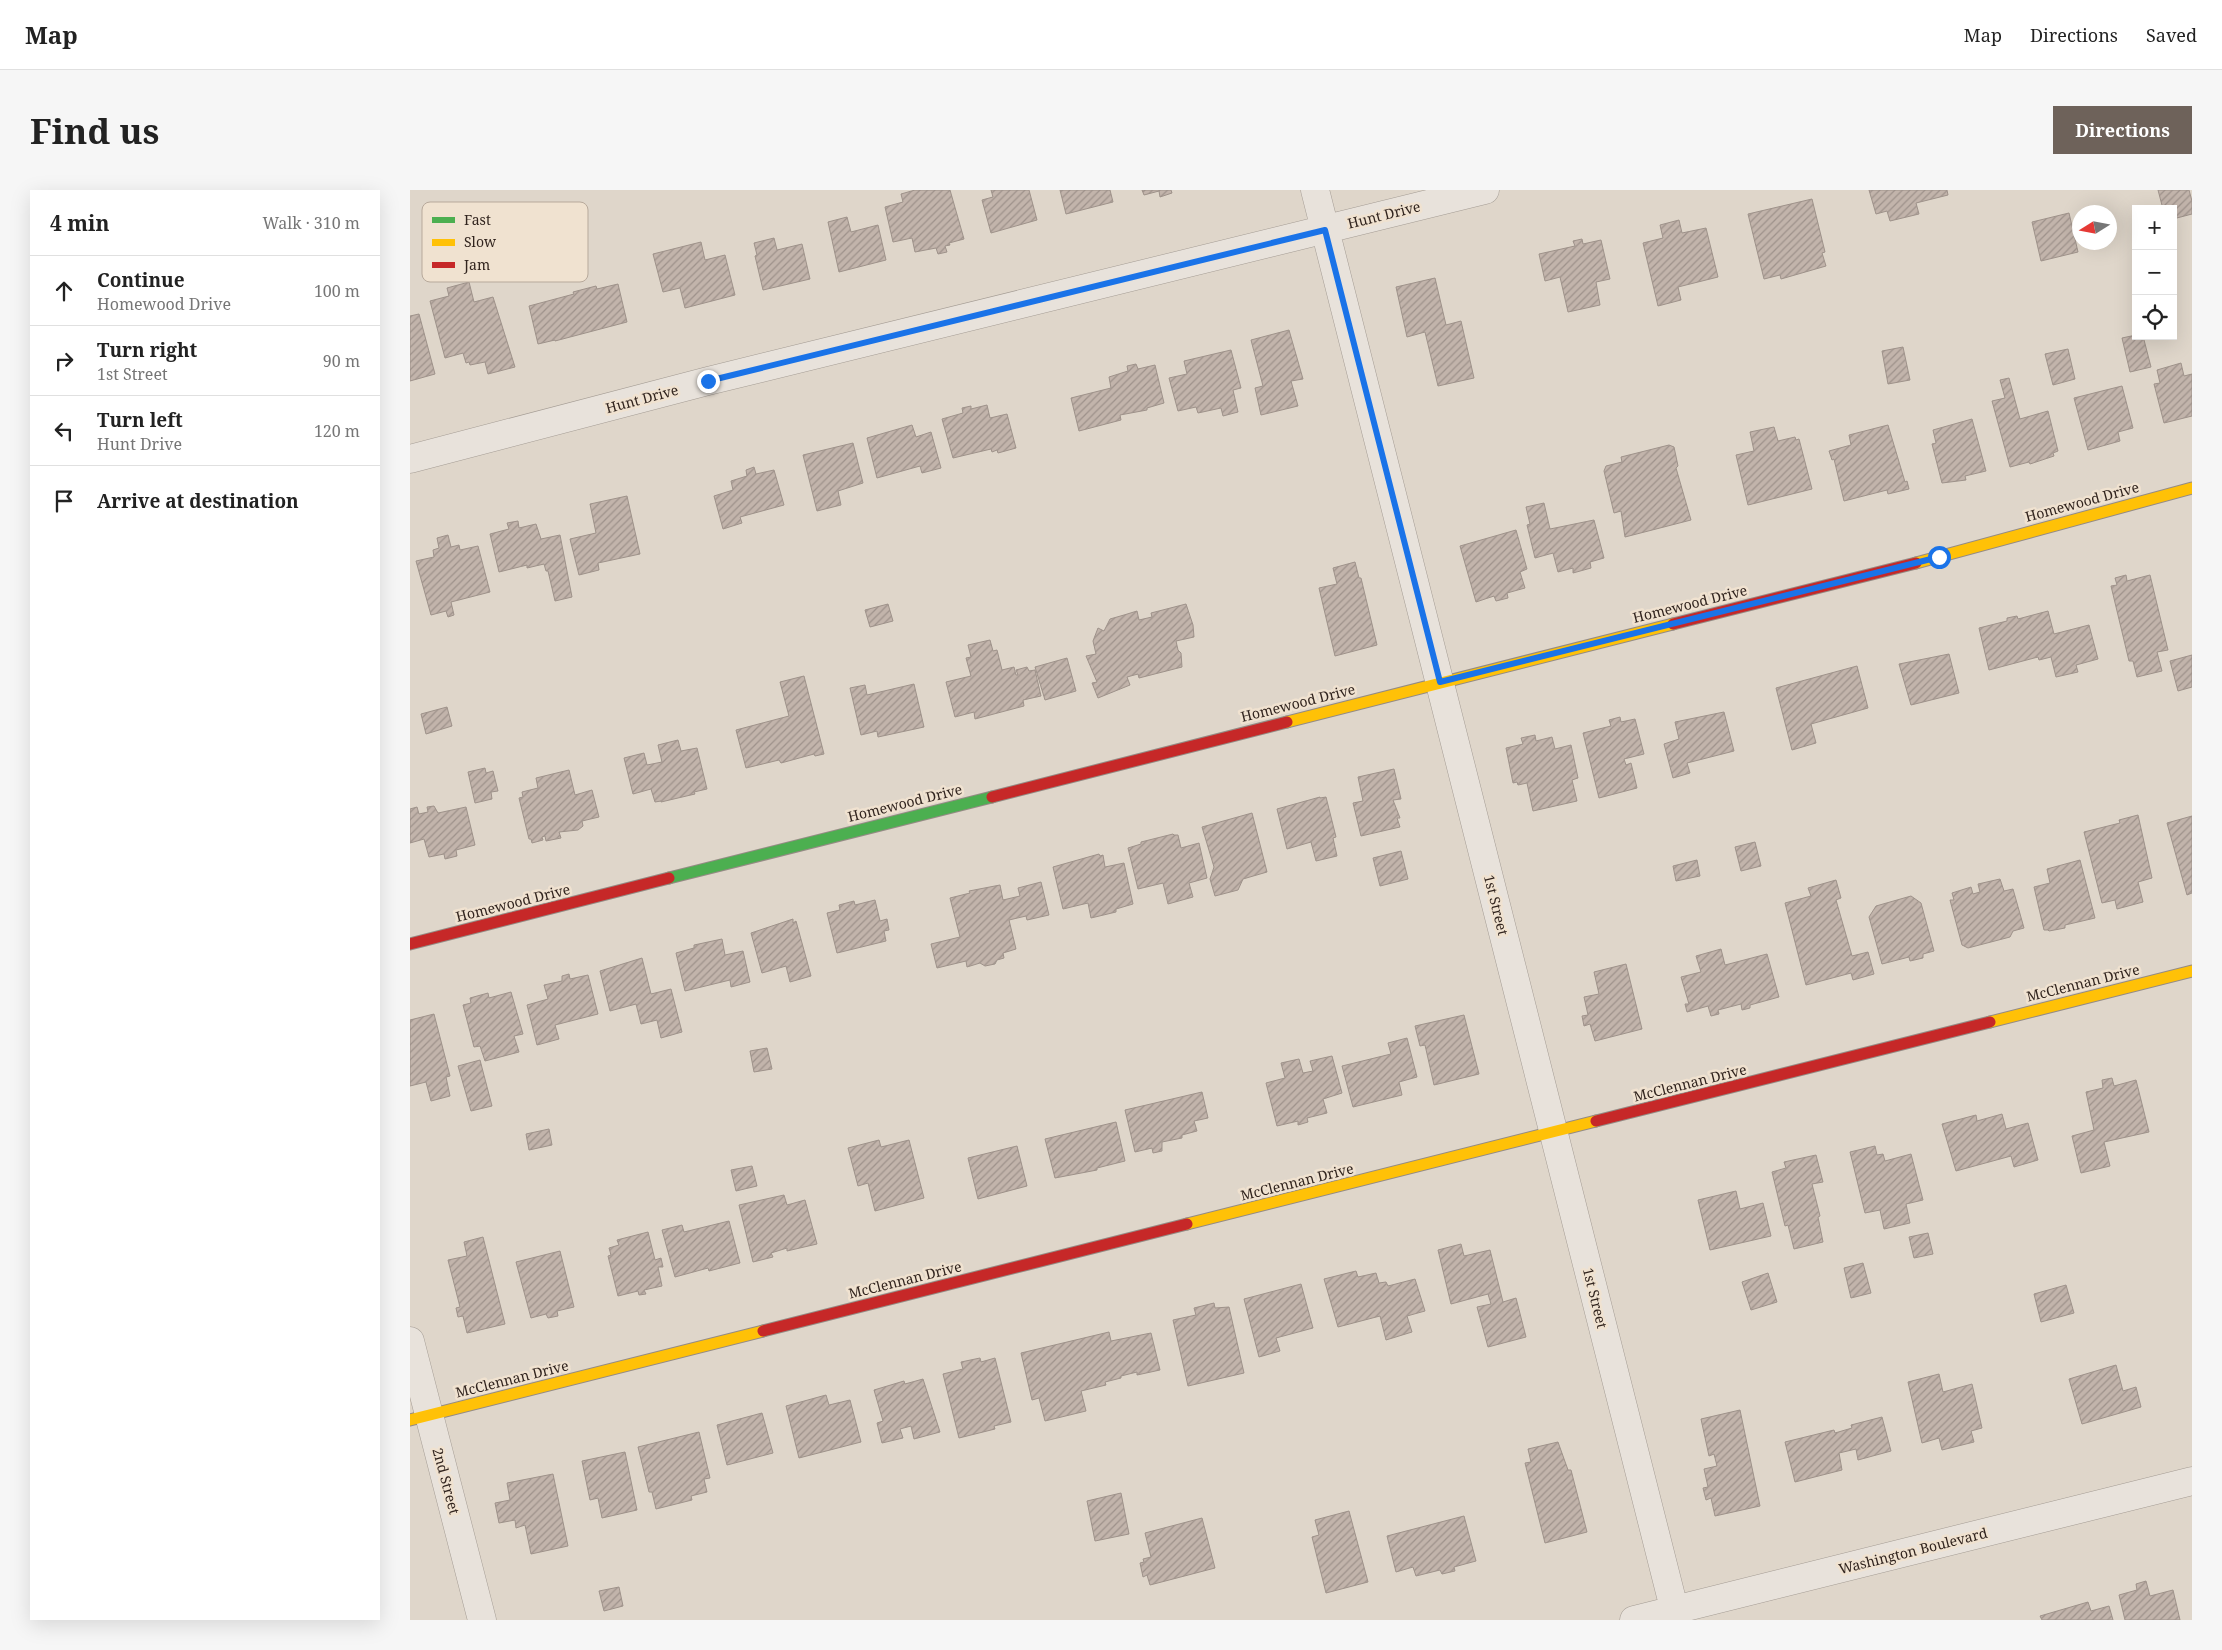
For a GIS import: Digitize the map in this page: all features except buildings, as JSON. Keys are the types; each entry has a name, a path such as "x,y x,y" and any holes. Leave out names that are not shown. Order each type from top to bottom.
{"street":[{"name":"1st Street","path":"1315,190 1676,1615"},
{"name":"Hunt Drive","path":"410,459 708,381 1485,190"},
{"name":"Homewood Drive","path":"410,944 1939,557 2192,488"},
{"name":"McClennan Drive","path":"420,1418 2192,971"},
{"name":"2nd Street","path":"410,1341 420,1418 482,1620"},
{"name":"Washington Boulevard","path":"1634,1620 1676,1615 2192,1481"}],"traffic: fast":[{"path":"669,878 992,797"}],"traffic: slow":[{"path":"1916,563 2192,488"},
{"path":"1287,722 1673,624"},
{"path":"1990,1022 2192,971"},
{"path":"1187,1224 1596,1121"},
{"path":"410,1420 763,1331"}],"traffic: jam":[{"path":"1673,624 1916,563"},
{"path":"992,797 1287,722"},
{"path":"410,944 669,878"},
{"path":"1596,1121 1990,1022"},
{"path":"763,1331 1187,1224"}],"route":[{"path":"708,381 1325,230 1440,682 1939,557"}]}
